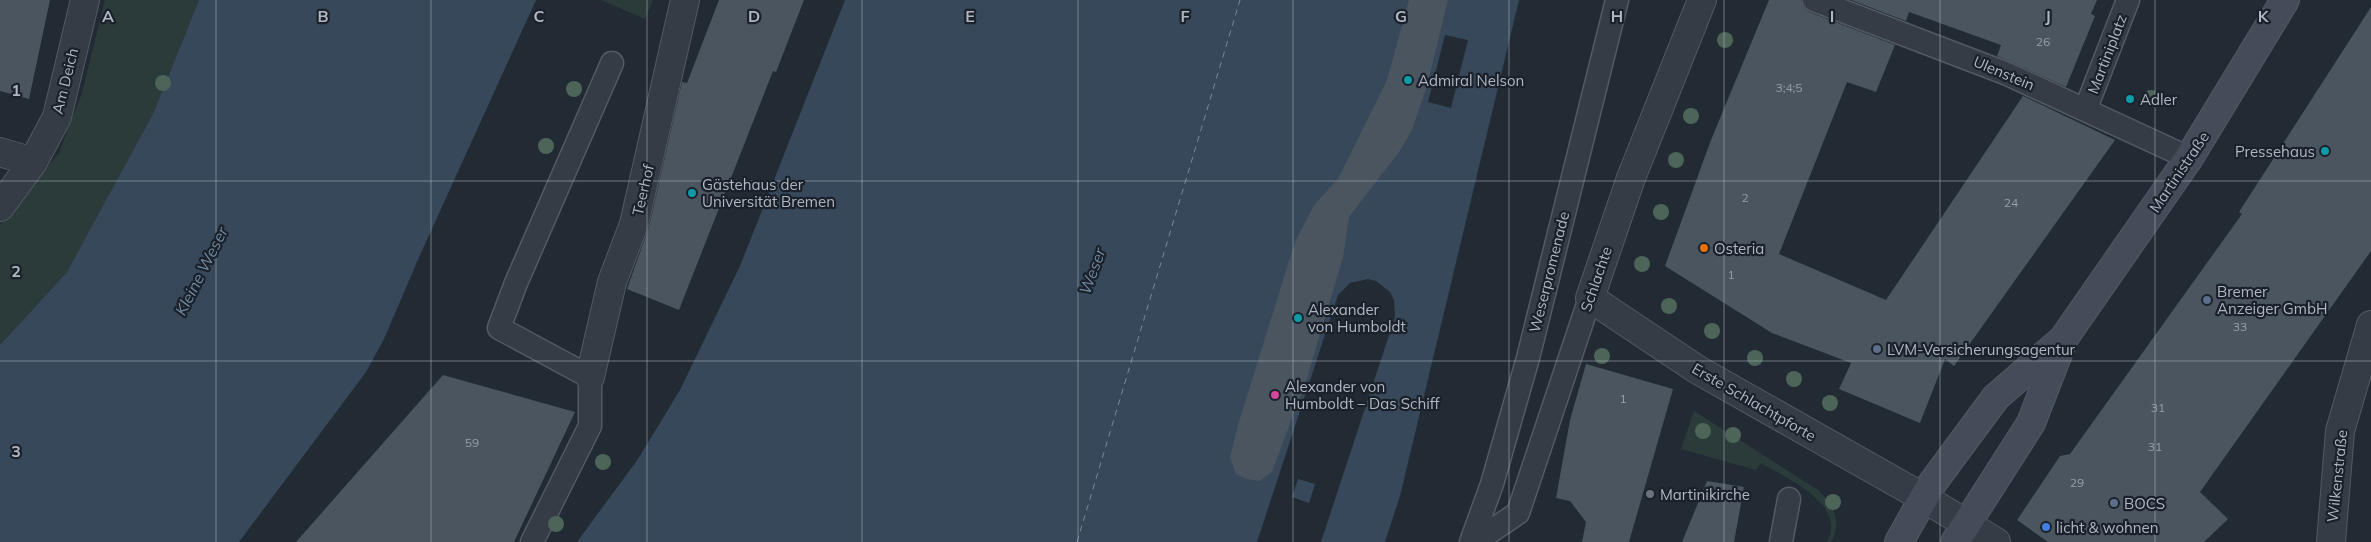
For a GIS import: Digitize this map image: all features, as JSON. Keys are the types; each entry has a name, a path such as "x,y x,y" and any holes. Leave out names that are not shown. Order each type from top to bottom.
{"main road":[{"name":"Martinistraße","path":"1961,532 2031,423 2064,338 2189,158 2285,0"},
{"name":"Martinistraße","path":"1899,542 1924,498 1996,397 2064,338"}],"street":[{"name":"Am Deich","path":"0,207 33,162 57,117 85,0"},
{"name":"Teerhof","path":"590,377 612,282 634,224 685,0"},
{"name":"Schlachte","path":"1590,298 1631,178 1702,0"},
{"path":"0,152 33,162"},
{"name":"Erste Schlachtpforte","path":"1590,298 1698,370 1924,498 1961,532 1996,542"},
{"name":"Wilkenstraße","path":"2331,542 2340,431 2371,325"}],"lane":[{"name":"Weserpromenade","path":"1473,542 1492,484 1528,358 1618,0"},
{"name":"Ulenstein","path":"1814,0 2005,72 2086,108 2189,158"},
{"name":"Martiniplatz","path":"2086,108 2128,0"},
{"path":"590,377 500,328 516,283 612,63"},
{"name":"Schlachte","path":"1473,542 1518,513 1590,298"},
{"name":"Teerhof","path":"532,542 590,426 590,377"},
{"path":"1781,542 1789,499"}],"shaded area":[{"path":"105,0 199,0 153,114 77,257 67,272 0,345 0,225 59,153 82,93"},
{"path":"601,0 653,0 645,19"},
{"path":"1694,411 1818,490 1828,501 1835,514 1835,535 1831,542 1827,542 1831,529 1829,516 1822,505 1811,494 1798,485 1761,463 1756,470 1681,449"}],"water":[{"name":"Kleine Weser","path":"199,0 536,0 420,255 384,339 366,372 239,542 0,542 0,345 67,272 153,114"},
{"name":"Weser","path":"845,0 1519,0 1400,496 1385,542 577,542 638,459 680,390 740,266"}],"pier":[{"path":"1445,35 1468,40 1451,108 1428,102"},
{"path":"1368,279 1376,281 1390,292 1394,300 1395,317 1321,542 1257,542 1338,295 1350,283","holes":["1298,479 1315,484 1309,503 1292,497"]}],"building":[{"path":"0,0 50,0 29,99 0,91"},
{"name":"Gästehaus der Universität Bremen","path":"719,0 804,0 776,72 773,71 679,310 627,289 649,227 682,82 687,83"},
{"name":"Alexander von Humboldt","path":"1409,0 1448,0 1427,86 1412,130 1399,152 1349,217 1343,257 1307,378 1272,472 1259,481 1247,479 1236,474 1230,458 1238,425 1295,242 1314,205 1338,179 1387,80"},
{"path":"1769,0 1801,0 1804,8 1809,12 1895,45 1876,92 1847,82 1779,254 1886,300 2023,96 2115,140 1954,366 1945,359 1920,423 1839,389 1851,363 1772,333 1665,266 1711,140"},
{"path":"1851,0 2097,0 2091,14 2095,16 2066,87 1997,56 2001,45 1909,12 1906,21"},
{"path":"2371,7 2371,251 2200,492 2228,519 2204,542 2048,542 2017,520 2060,456 2070,454 2242,214 2239,212"},
{"path":"1586,364 1673,389 1629,542 1582,542 1586,522 1570,501 1556,498 1570,420"},
{"path":"443,375 575,412 514,542 296,542"},
{"path":"1707,481 1744,487 1734,542 1682,542"}],"ferry route":[{"path":"1077,542 1240,0"}],"place":[{"name":"Admiral Nelson","path":"1408,80"},
{"name":"Adler","path":"2130,99"},
{"name":"Pressehaus","path":"2325,151"},
{"name":"Gästehaus der Universität Bremen","path":"692,193"},
{"name":"Osteria","path":"1704,248"},
{"name":"Bremer Anzeiger GmbH","path":"2207,300"},
{"name":"Alexander von Humboldt","path":"1298,318"},
{"name":"LVM-Versicherungsagentur","path":"1877,349"},
{"name":"Alexander von Humboldt – Das Schiff","path":"1275,395"},
{"name":"Martinikirche","path":"1650,494"},
{"name":"BOCS","path":"2114,503"},
{"name":"licht & wohnen","path":"2046,527"}]}
